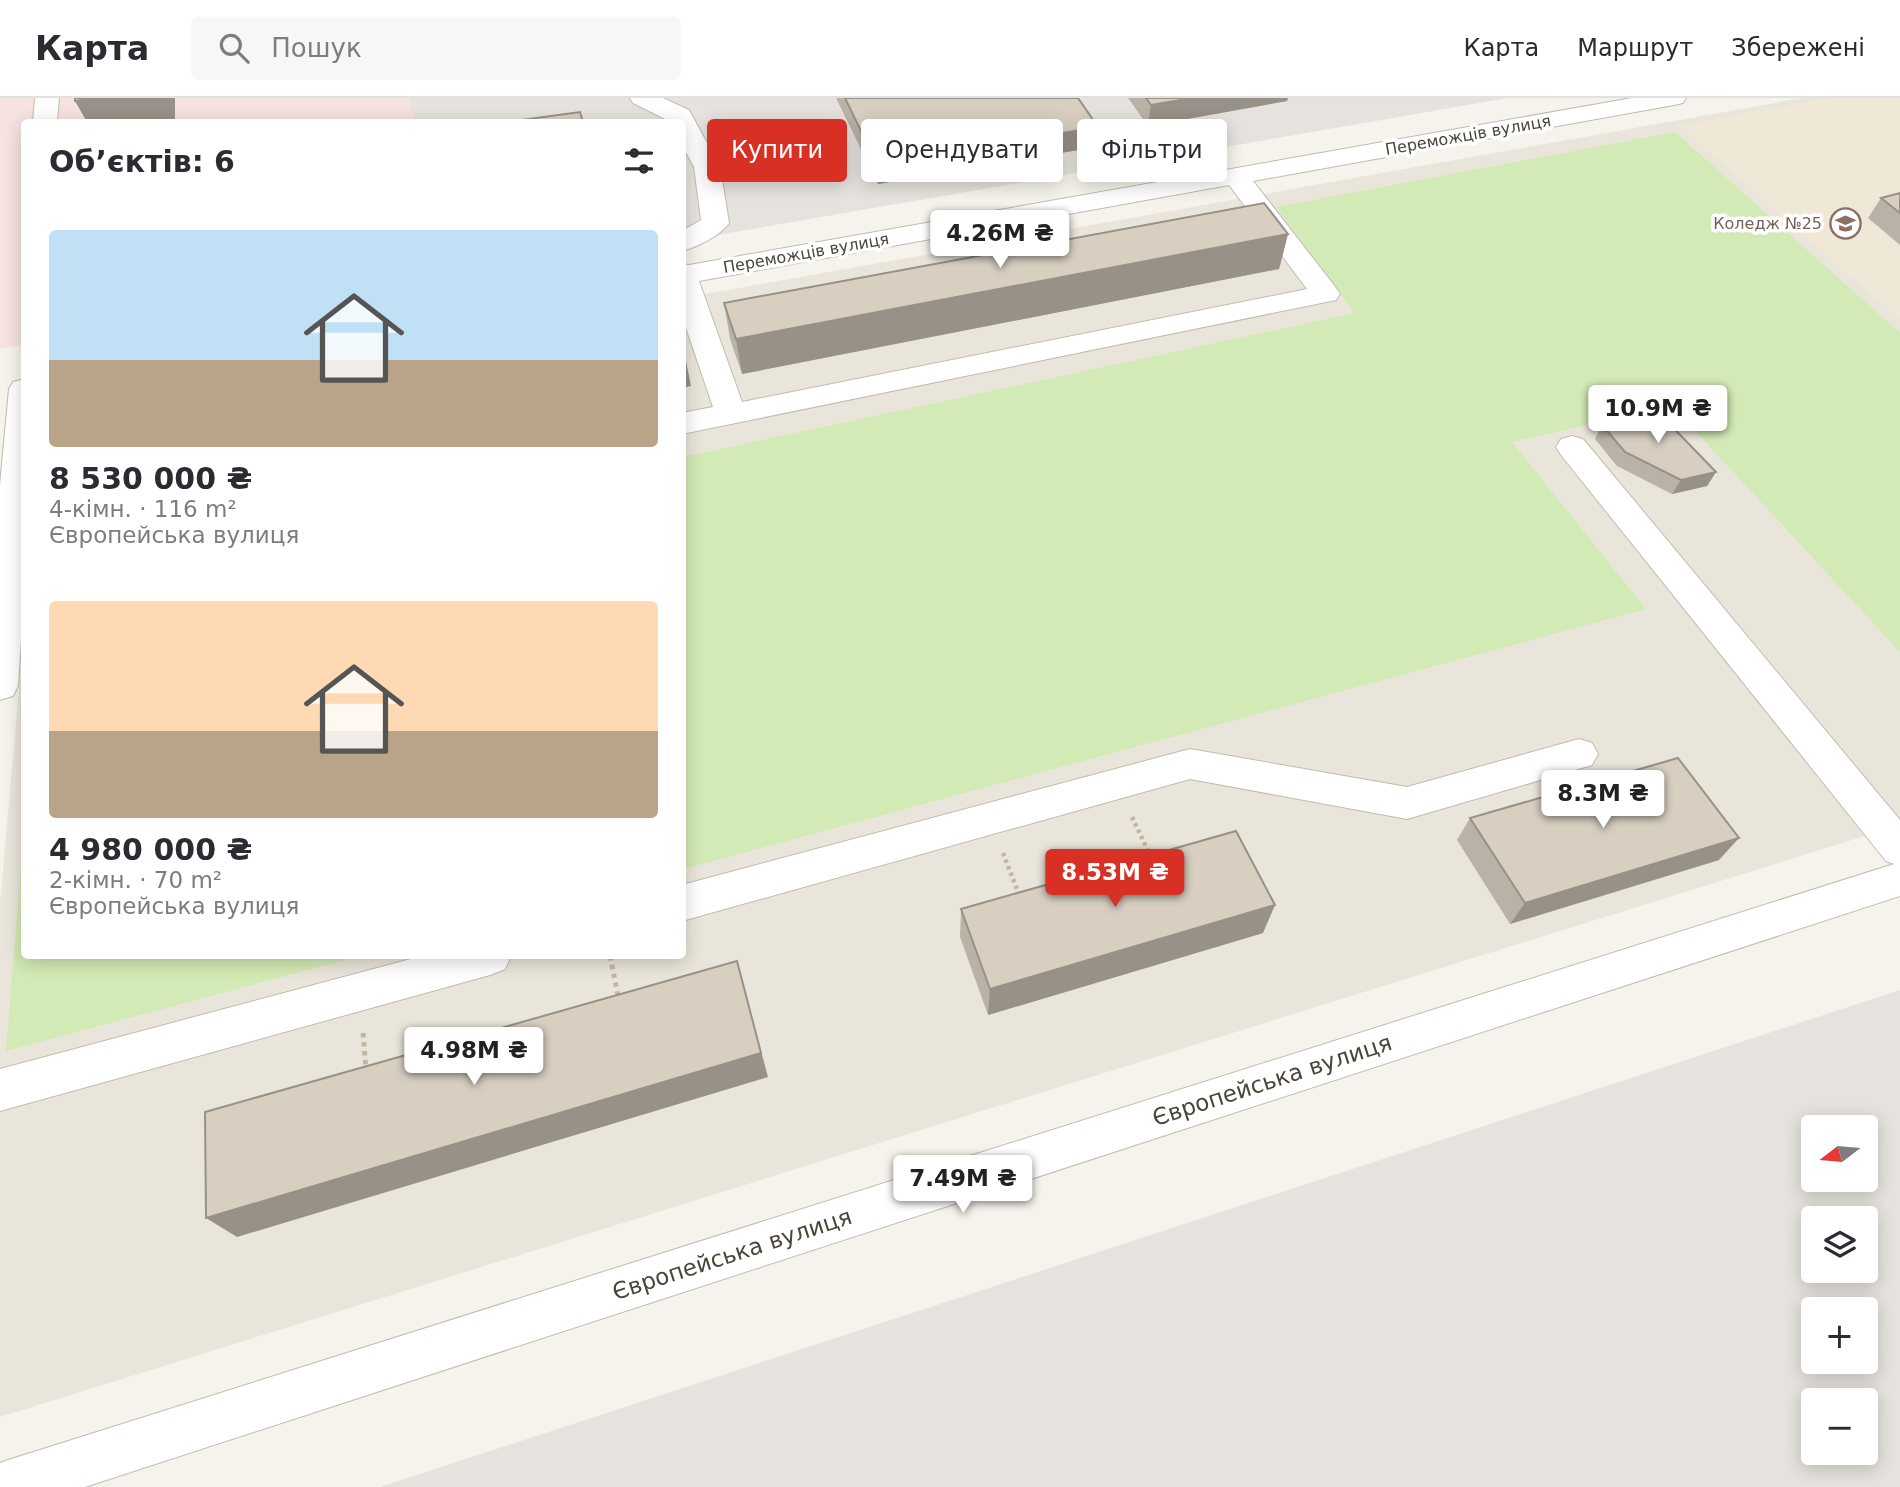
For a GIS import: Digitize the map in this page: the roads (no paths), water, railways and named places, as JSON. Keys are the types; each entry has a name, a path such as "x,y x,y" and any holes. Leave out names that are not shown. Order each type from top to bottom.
{"street":[{"path":"45,119 47,98"},
{"path":"642,98 680,114 683,119"},
{"name":"Переможців вулиця","path":"686,273 1674,98"},
{"path":"686,126 707,167 715,223 686,241"},
{"path":"686,423 1326,295 1237,176"},
{"path":"686,283 731,414"},
{"path":"0,396 21,392"},
{"path":"0,686 21,428"},
{"path":"1572,447 1900,849"},
{"path":"686,902 1190,764 1407,803 1579,754"},
{"name":"Європейська вулиця","path":"5,1487 1900,879"},
{"path":"0,1090 479,959"}],"place":[{"name":"Коледж №25","path":"1845,223"}]}
